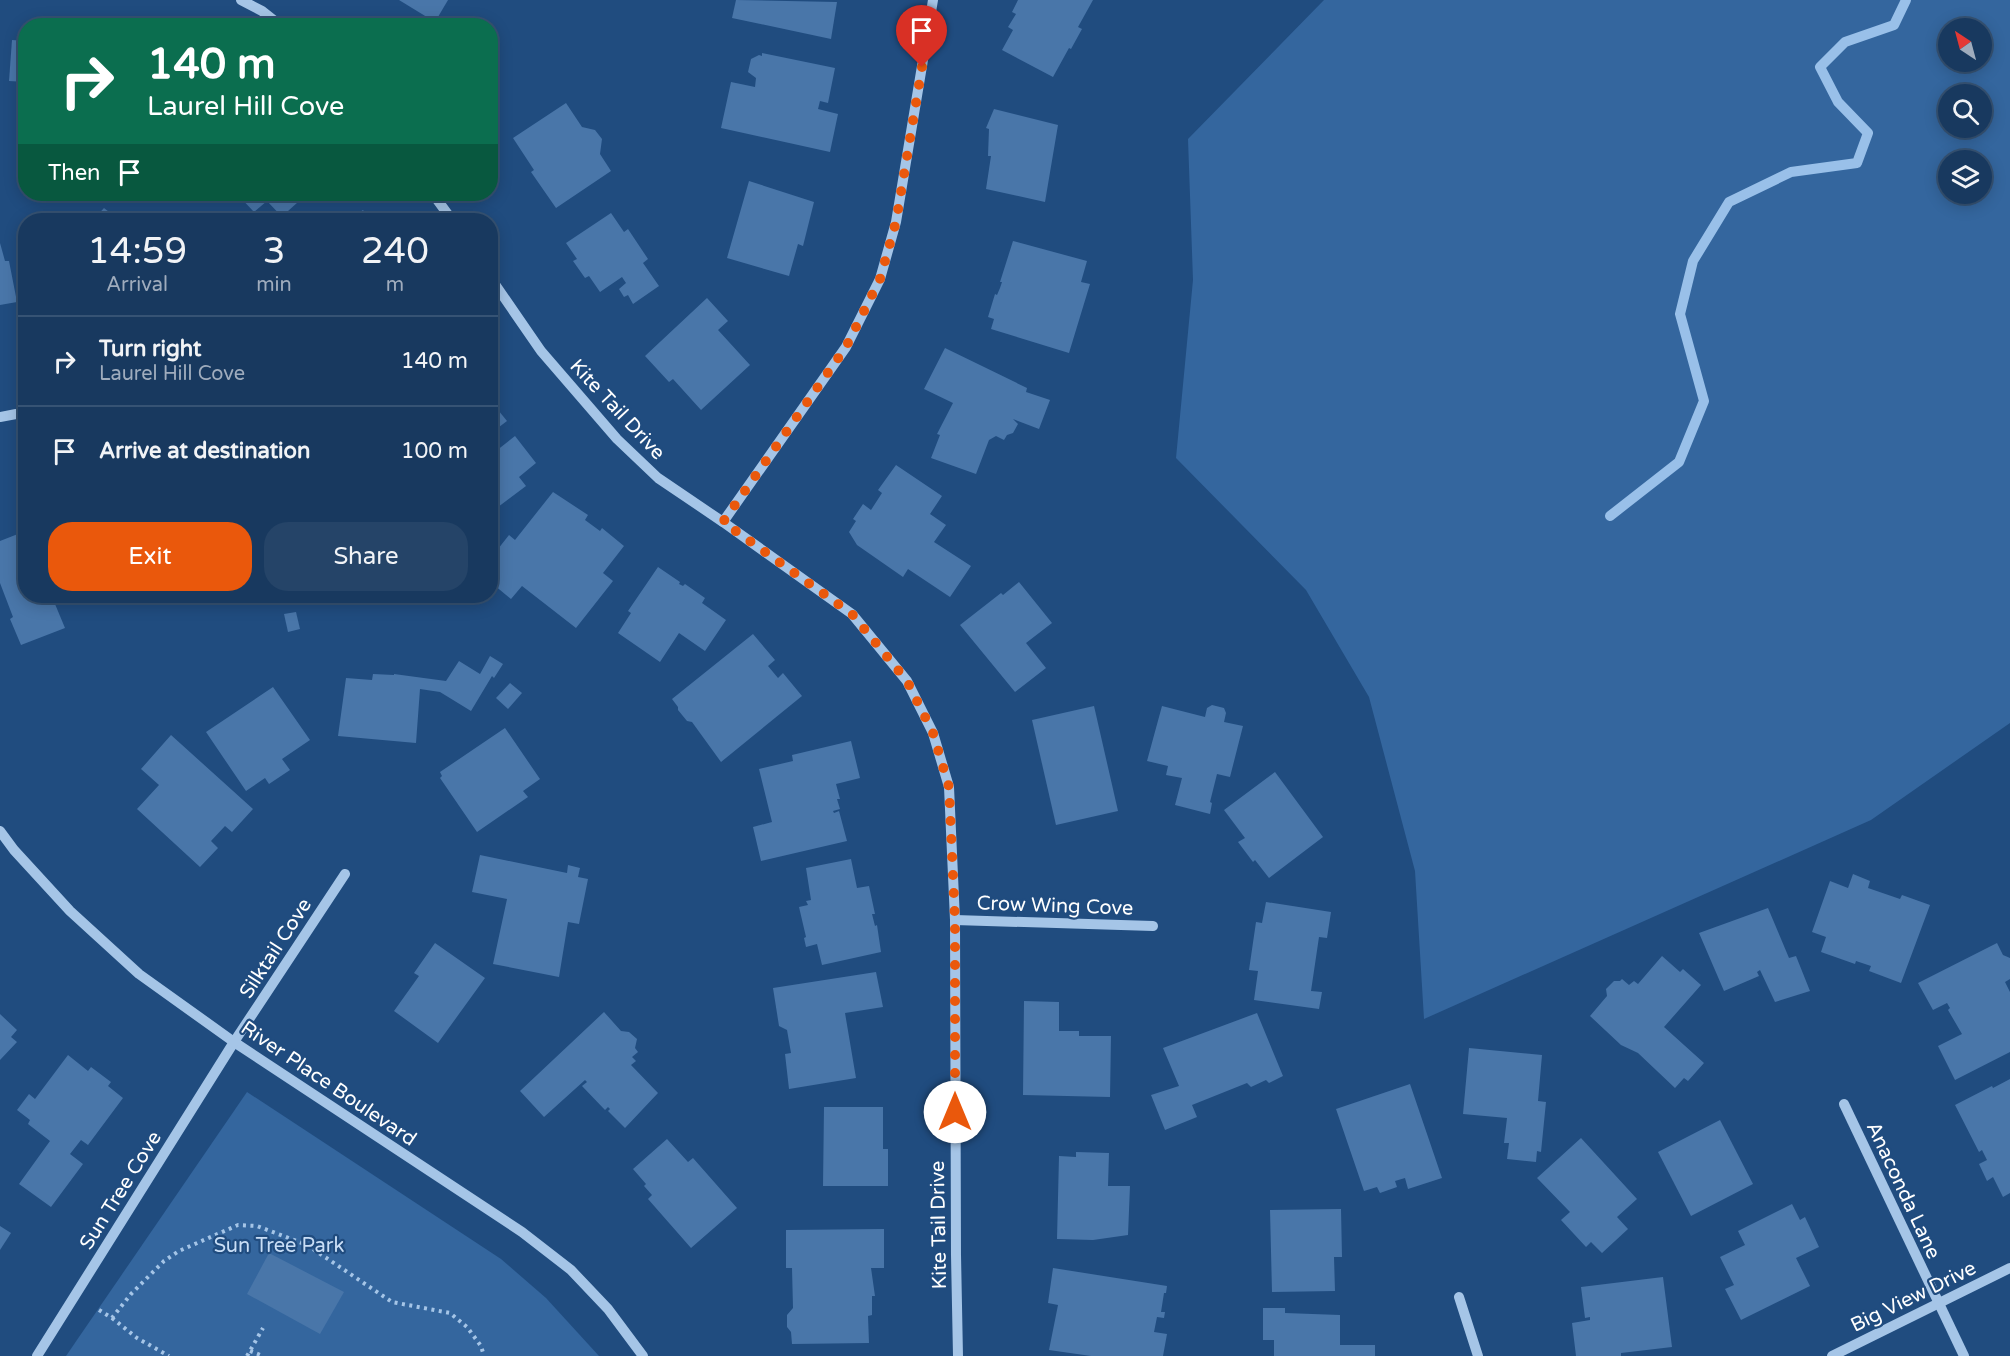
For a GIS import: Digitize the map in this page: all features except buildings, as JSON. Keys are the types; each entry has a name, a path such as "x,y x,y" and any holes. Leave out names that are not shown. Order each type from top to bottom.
{"street":[{"path":"241,0 271,18"},
{"path":"262,11 269,0"},
{"path":"723,522 846,347 880,279 896,222 933,0"},
{"name":"Kite Tail Drive","path":"498,289 541,351 617,439 658,478 852,614 907,681 933,733 949,787 955,920 958,1356"},
{"path":"0,417 16,414"},
{"name":"River Place Boulevard","path":"0,831 14,850 70,911 139,974 234,1042 522,1232 571,1270 608,1309 643,1356"},
{"name":"Silktail Cove","path":"234,1042 345,874"},
{"name":"Crow Wing Cove","path":"955,920 1154,926"},
{"name":"Sun Tree Cove","path":"37,1356 234,1042"},
{"name":"Anaconda Lane","path":"1844,1104 1964,1356"},
{"name":"Big View Drive","path":"1832,1356 2010,1268"},
{"path":"1459,1297 1478,1356"}],"path":[{"path":"112,1318 131,1294 164,1261 179,1251 237,1225 257,1226 307,1245 392,1302 450,1313 467,1327 481,1346 484,1356"},
{"path":"99,1310 136,1338 169,1356"},
{"path":"247,1356 262,1328"},
{"path":"250,1351 263,1356"}],"green space":[{"path":"1324,0 2010,0 2010,723 1871,820 1424,1019 1415,871 1369,697 1306,590 1176,458 1193,280 1188,139"},
{"name":"Sun Tree Park","path":"247,1092 501,1259 546,1298 599,1356 66,1356"}],"waterway":[{"path":"1610,516 1679,462 1704,401 1680,314 1693,261 1729,202 1791,172 1857,163 1868,133 1838,102 1820,67 1845,42 1894,25 1906,0"}],"route":[{"path":"922,67 896,222 880,279 846,347 723,522 852,614 907,681 933,733 949,787 955,920 955,1112"}]}
